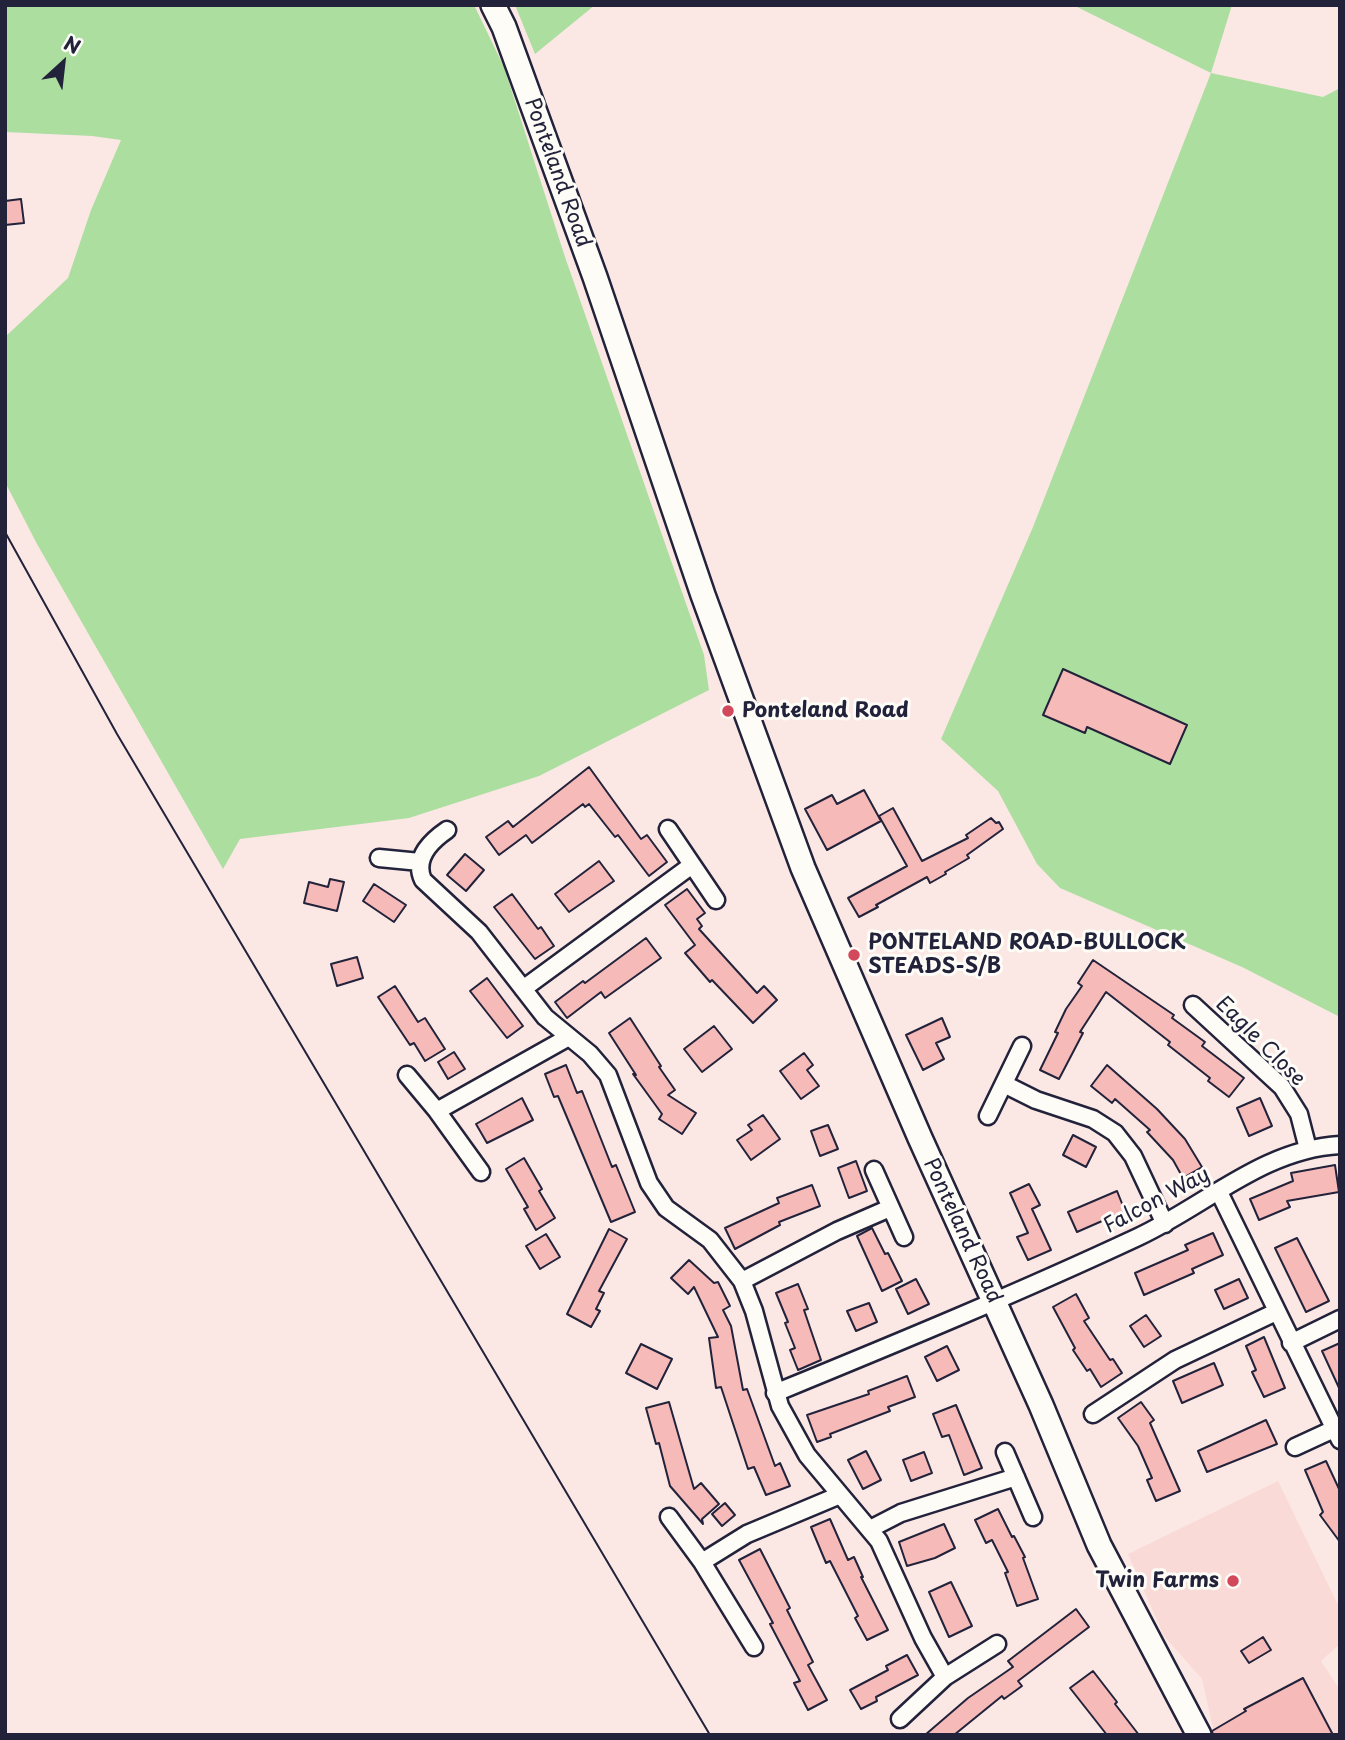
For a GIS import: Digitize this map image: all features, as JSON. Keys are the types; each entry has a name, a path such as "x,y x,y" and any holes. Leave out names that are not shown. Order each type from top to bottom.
{"main road":[{"name":"Ponteland Road","path":"493,5 504,27 595,277 703,595 803,868 920,1138 1046,1417 1103,1553 1199,1735"}],"street":[{"path":"668,829 716,900"},
{"path":"447,830 428,846 420,862 420,874 427,886 479,932 545,1017 567,1038 590,1054 608,1075 649,1183 660,1202 710,1240 742,1281 754,1311 775,1393 807,1455 870,1529 887,1555 923,1638 946,1677"},
{"path":"379,858 420,862"},
{"path":"523,989 692,865"},
{"name":"Eagle Close","path":"1193,1005 1282,1087 1299,1114 1308,1149"},
{"path":"437,1111 567,1038"},
{"path":"988,1116 1022,1046"},
{"path":"407,1075 481,1172"},
{"path":"1004,1084 1036,1100 1093,1119 1115,1133 1133,1156 1165,1224"},
{"name":"Falcon Way","path":"775,1393 995,1302 1165,1224 1278,1158 1308,1149 1340,1145"},
{"path":"874,1170 904,1237"},
{"path":"1219,1192 1337,1434 1295,1447"},
{"path":"742,1281 818,1240 890,1208"},
{"path":"1093,1414 1175,1360 1276,1312"},
{"path":"1292,1343 1340,1319"},
{"path":"1005,1452 1033,1517"},
{"path":"870,1529 901,1513 1016,1477"},
{"path":"702,1562 747,1534 840,1495"},
{"path":"669,1517 702,1562 754,1647"},
{"path":"900,1719 946,1677 997,1644"}],"shaded area":[{"name":"Twin Farms","path":"1278,1481 1340,1609 1340,1644 1321,1661 1340,1690 1340,1735 1217,1735 1202,1679 1164,1636 1128,1554"}],"green space":[{"path":"5,5 474,5 504,67 565,257 704,655 709,690 539,776 409,818 240,839 223,869 37,544 5,482 5,337 68,278 91,210 121,140 5,132"},
{"path":"515,5 595,5 535,54"},
{"path":"1073,5 1232,5 1211,73"},
{"path":"1211,73 1323,97 1340,88 1340,1017 1242,967 1060,888 1037,864 998,791 941,739 1033,527"}],"building":[{"path":"21,199 24,223 5,225 5,201"},
{"path":"1063,669 1187,725 1170,764 1087,727 1085,733 1043,715"},
{"path":"589,767 641,839 647,835 667,862 649,876 618,835 615,837 589,804 585,807 583,804 532,843 526,835 499,855 486,837 508,821 513,827"},
{"path":"864,790 881,821 827,850 805,809 832,795 837,804"},
{"path":"893,808 922,861 968,838 966,835 991,818 996,823 999,822 1003,829 967,855 969,858 945,872 946,874 930,883 927,877 859,917 848,898 907,866 879,816"},
{"path":"465,854 484,870 466,891 447,875"},
{"path":"599,861 614,881 569,912 555,894"},
{"path":"330,879 344,882 337,911 304,903 309,882 328,887"},
{"path":"374,884 406,905 394,922 363,901"},
{"path":"687,889 705,913 697,919 702,926 699,929 757,993 764,986 777,1000 753,1023 712,980 710,982 685,953 695,945 665,905"},
{"path":"512,894 554,946 535,959 494,907"},
{"path":"646,938 661,958 605,998 601,992 567,1018 555,1002"},
{"path":"357,957 363,978 337,986 331,964"},
{"path":"1093,960 1174,1015 1172,1018 1205,1042 1202,1046 1244,1078 1229,1097 1208,1081 1210,1078 1168,1045 1170,1042 1106,992 1080,1032 1083,1033 1059,1079 1040,1070 1066,1009 1082,986 1078,983"},
{"path":"487,978 523,1026 507,1038 470,991"},
{"path":"395,986 418,1022 425,1018 445,1049 425,1061 414,1043 410,1045 378,997"},
{"path":"630,1018 675,1090 668,1095 696,1113 682,1134 659,1119 662,1114 633,1074 636,1075 609,1033"},
{"path":"942,1018 950,1037 936,1043 944,1059 923,1070 906,1035"},
{"path":"714,1026 732,1049 702,1072 684,1049"},
{"path":"454,1052 465,1069 448,1079 438,1062"},
{"path":"804,1053 813,1065 807,1070 819,1086 801,1099 780,1071"},
{"path":"566,1065 577,1093 582,1091 612,1167 616,1165 635,1212 611,1222 558,1096 554,1097 545,1074"},
{"path":"1107,1065 1157,1109 1185,1139 1202,1167 1183,1178 1173,1160 1147,1132 1150,1130 1115,1099 1112,1103 1091,1086"},
{"path":"522,1098 533,1120 487,1143 476,1124"},
{"path":"1260,1098 1272,1126 1249,1136 1237,1108"},
{"path":"763,1115 780,1139 751,1160 737,1140 752,1130 748,1125"},
{"path":"828,1125 838,1149 820,1156 811,1131"},
{"path":"1073,1135 1096,1147 1086,1167 1063,1155"},
{"path":"524,1158 555,1218 536,1230 524,1209 528,1207 506,1169"},
{"path":"856,1161 867,1191 849,1198 838,1168"},
{"path":"1335,1165 1339,1192 1287,1201 1290,1207 1259,1220 1250,1199 1293,1181 1291,1173"},
{"path":"1029,1184 1040,1205 1032,1209 1051,1250 1028,1260 1017,1237 1028,1233 1010,1193"},
{"path":"812,1185 820,1206 779,1222 780,1225 735,1249 725,1228 779,1203 777,1198"},
{"path":"1117,1191 1125,1211 1077,1232 1068,1212"},
{"path":"872,1228 902,1281 882,1291 857,1236"},
{"path":"609,1229 627,1239 599,1291 604,1293 596,1309 600,1311 591,1327 567,1314"},
{"path":"1213,1233 1223,1255 1192,1269 1194,1273 1144,1295 1135,1273 1188,1250 1185,1245"},
{"path":"546,1234 560,1257 540,1269 526,1246"},
{"path":"1297,1238 1329,1301 1306,1312 1275,1248"},
{"path":"689,1260 714,1283 718,1282 730,1306 723,1310 731,1326 743,1390 747,1389 775,1466 780,1463 790,1486 766,1495 754,1467 748,1469 721,1387 716,1388 709,1338 718,1337 694,1287 688,1294 671,1278"},
{"path":"916,1279 929,1304 908,1314 896,1289"},
{"path":"1239,1279 1248,1298 1224,1309 1215,1290"},
{"path":"798,1284 808,1309 804,1310 821,1360 798,1370 790,1350 795,1348 785,1323 788,1322 776,1293"},
{"path":"1076,1294 1089,1318 1084,1321 1122,1373 1101,1387 1073,1350 1075,1348 1053,1307"},
{"path":"869,1303 877,1322 856,1331 847,1311"},
{"path":"1146,1315 1161,1336 1144,1347 1130,1326"},
{"path":"1264,1337 1285,1388 1264,1397 1252,1372 1256,1370 1246,1346"},
{"path":"1340,1343 1340,1390 1322,1351"},
{"path":"641,1344 672,1359 657,1389 626,1373"},
{"path":"947,1346 959,1370 937,1381 925,1357"},
{"path":"1214,1363 1223,1385 1182,1403 1173,1381"},
{"path":"907,1376 915,1397 888,1407 890,1411 830,1434 831,1437 817,1442 807,1415 869,1394 868,1391"},
{"path":"669,1402 694,1489 701,1483 719,1504 702,1519 703,1524 670,1486 659,1443 656,1444 646,1408"},
{"path":"1141,1402 1154,1420 1150,1423 1180,1491 1156,1501 1147,1480 1152,1478 1138,1446 1118,1418"},
{"path":"956,1405 982,1468 964,1475 949,1435 942,1437 933,1414"},
{"path":"1266,1420 1277,1444 1207,1472 1198,1451"},
{"path":"866,1451 881,1480 863,1489 848,1460"},
{"path":"924,1452 932,1473 911,1481 903,1460"},
{"path":"1326,1461 1340,1491 1340,1542 1320,1515 1323,1512 1305,1470"},
{"path":"725,1503 735,1515 722,1526 712,1514"},
{"path":"998,1509 1025,1557 1023,1558 1038,1599 1017,1606 1005,1573 1008,1572 992,1540 986,1543 975,1520"},
{"path":"830,1519 848,1560 854,1557 888,1630 867,1640 855,1618 858,1616 830,1561 826,1563 811,1527"},
{"path":"944,1524 955,1548 935,1558 907,1566 899,1542"},
{"path":"760,1549 790,1608 787,1610 813,1662 808,1665 827,1700 808,1710 794,1683 800,1681 739,1560"},
{"path":"951,1582 972,1626 949,1637 929,1592"},
{"path":"1076,1609 1089,1627 1018,1681 1022,1686 1004,1699 1002,1696 954,1735 925,1735 968,1698 1013,1667 1008,1661"},
{"path":"1263,1637 1271,1650 1249,1663 1241,1651"},
{"path":"907,1655 918,1675 876,1697 877,1701 861,1709 850,1690 888,1670 886,1666"},
{"path":"1093,1671 1139,1735 1107,1735 1070,1688"},
{"path":"1303,1678 1333,1735 1213,1735 1212,1731 1246,1711 1244,1709"}],"tram line":[{"path":"5,532 117,734 710,1735"}],"place":[{"name":"Ponteland Road","path":"728,711"},
{"name":"PONTELAND ROAD-BULLOCK STEADS-S/B","path":"854,955"},
{"name":"Twin Farms","path":"1233,1581"}]}
